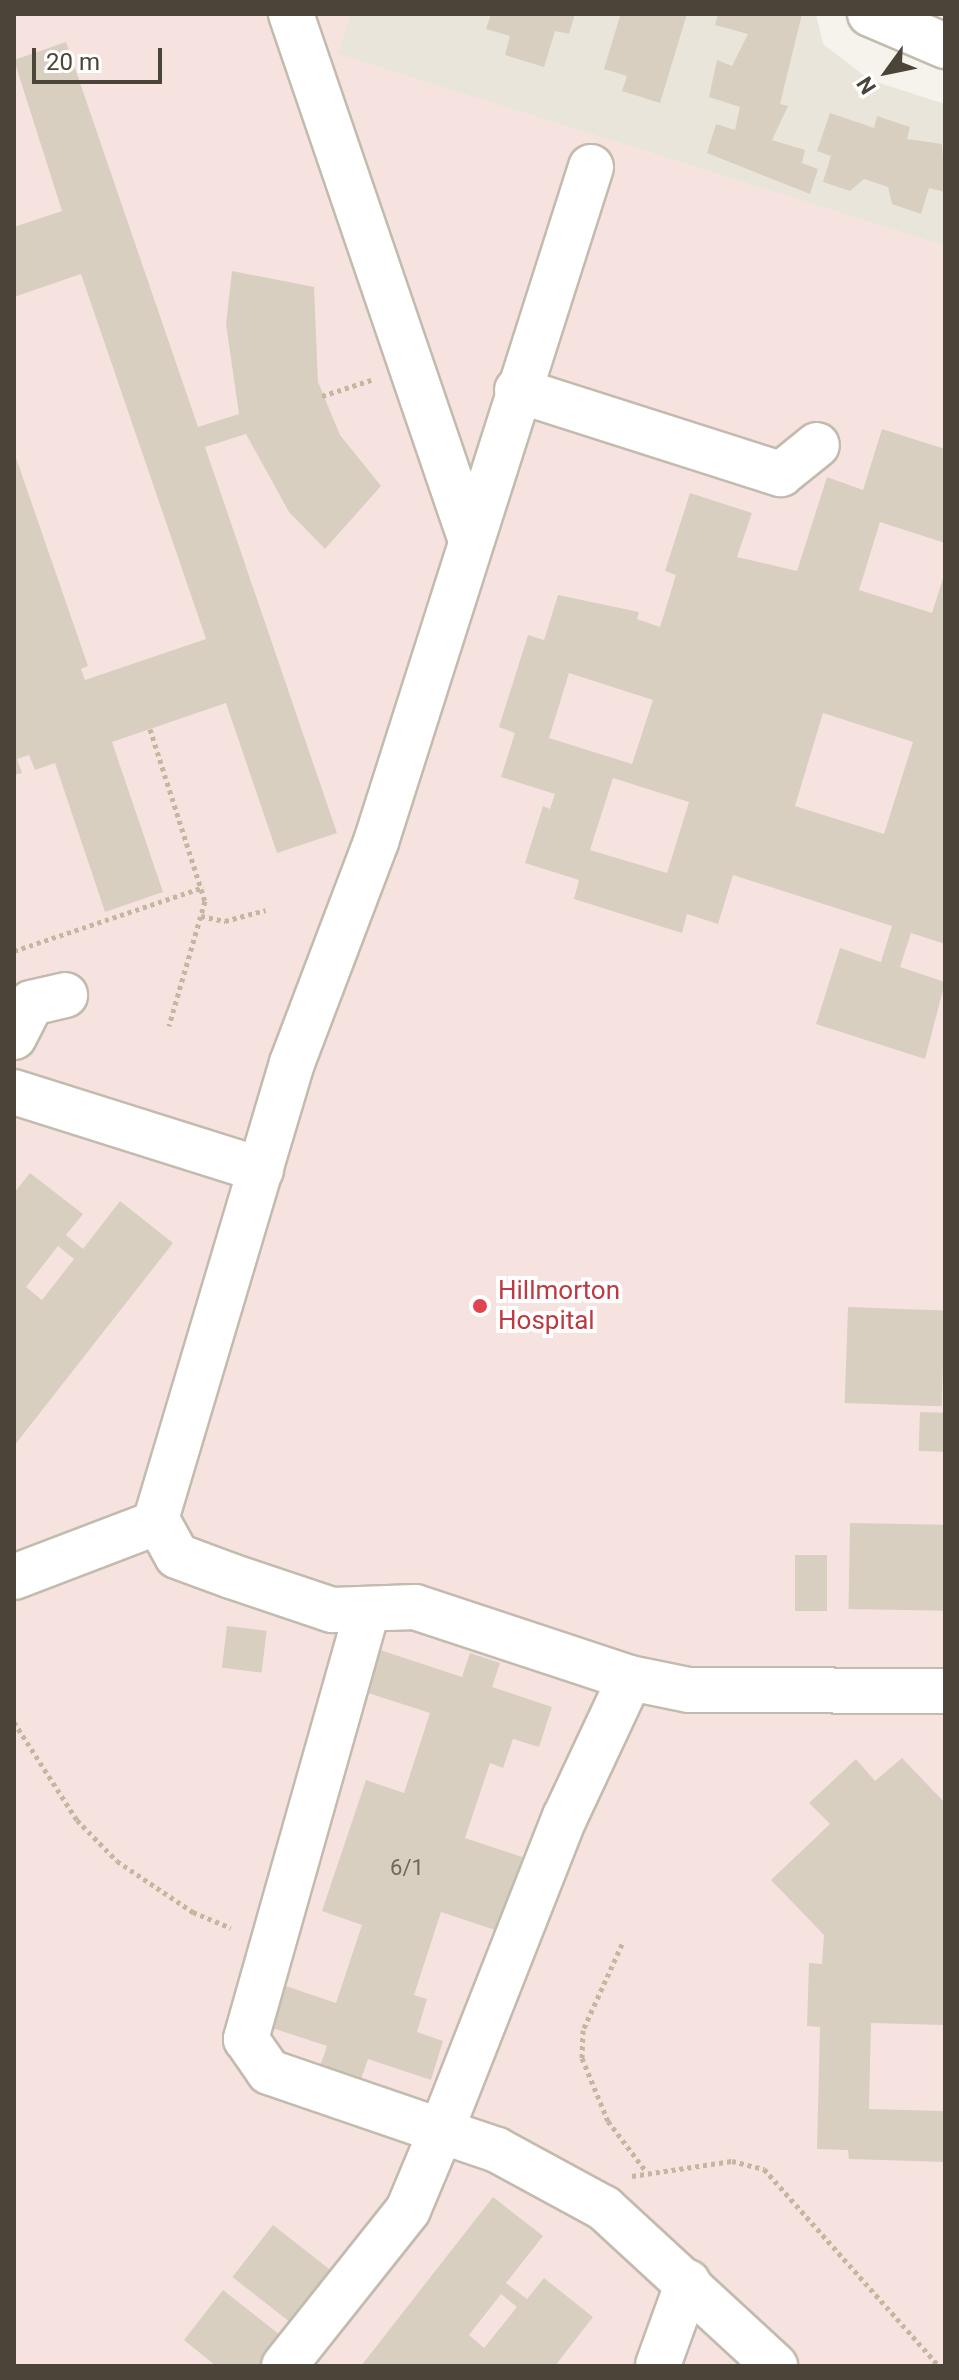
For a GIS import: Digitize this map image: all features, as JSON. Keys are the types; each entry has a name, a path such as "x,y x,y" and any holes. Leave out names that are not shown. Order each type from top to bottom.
{"street":[{"path":"291,14 470,538"},
{"path":"870,14 945,46"},
{"path":"591,167 261,1170 160,1492 158,1522 177,1556 332,1610 415,1607 630,1678 689,1690 945,1691"},
{"path":"517,390 781,474 817,445"},
{"path":"14,1037 31,1003 65,995"},
{"path":"14,1092 261,1170"},
{"path":"14,1577 158,1522"},
{"path":"367,1611 245,2018 255,2059 300,2085 441,2131 591,2200 688,2282 775,2366"},
{"path":"284,2366 408,2210 565,1817 630,1678"},
{"path":"658,2365 688,2282"}],"path":[{"path":"322,396 377,378"},
{"path":"150,729 204,887 201,916 169,1026"},
{"path":"14,951 204,887"},
{"path":"201,916 225,921 266,910"},
{"path":"14,1722 77,1820 117,1861 193,1912 269,1943"},
{"path":"622,1944 583,2030 582,2058 608,2121 645,2170"},
{"path":"591,2200 645,2170 732,2161 764,2169 939,2366"}],"shaded area":[{"name":"Hillmorton Hospital","path":"14,14 350,14 338,54 945,246 945,2366 14,2366"},
{"path":"350,14 816,14 823,44 870,80 945,104 945,246 337,54"}],"building":[{"path":"491,14 575,14 569,34 555,31 544,67 505,55 510,36 486,29"},
{"path":"614,14 687,14 660,103 622,91 627,76 604,69 620,16"},
{"path":"718,14 802,14 780,104 788,106 772,140 805,150 802,163 818,169 810,194 707,153 716,124 735,130 740,107 709,97 717,60 732,66 748,34 715,25"},
{"path":"66,42 198,427 239,414 226,324 232,271 314,287 318,382 340,435 381,486 325,549 289,512 246,434 205,447 337,833 277,853 226,703 112,742 163,892 105,912 55,763 35,770 29,755 17,759 22,773 14,775 14,452 88,666 81,669 85,680 206,639 81,274 14,297 14,227 62,211 14,60"},
{"path":"830,113 874,128 877,116 910,127 907,139 942,144 945,192 929,188 921,214 892,204 888,187 864,179 850,191 823,182 831,156 817,151"},
{"path":"882,429 945,449 945,543 880,522 859,590 932,613 945,572 945,944 911,933 900,967 945,982 925,1059 816,1024 840,948 881,962 892,926 733,875 718,924 687,914 682,933 574,899 579,880 525,863 543,806 550,809 555,794 501,777 515,733 499,727 528,635 544,640 558,595 639,612 637,619 660,627 676,575 665,571 690,493 752,513 737,557 797,571 827,477 863,490","holes":["569,673 653,700 632,764 549,738","823,713 913,742 884,834 795,806","613,778 689,802 667,873 590,850"]},
{"path":"30,1173 83,1214 66,1235 83,1249 120,1201 173,1243 14,1446 14,1193","holes":["58,1246 74,1259 42,1300 26,1287"]},
{"path":"848,1307 945,1310 942,1406 845,1403"},
{"path":"920,1412 945,1413 944,1452 919,1451"},
{"path":"850,1523 945,1525 943,1611 848,1609"},
{"path":"795,1555 827,1555 827,1611 795,1611"},
{"path":"227,1626 267,1631 262,1673 222,1668"},
{"path":"380,1650 462,1677 470,1653 500,1663 492,1687 552,1707 539,1747 513,1739 503,1768 490,1763 465,1838 528,1859 504,1933 441,1912 414,1995 427,1999 417,2032 443,2041 431,2080 368,2059 357,2091 316,2078 327,2046 257,2023 271,1981 336,2003 362,1925 322,1911 366,1780 404,1793 430,1713 365,1692"},
{"path":"902,1758 945,1803 945,2025 871,2023 869,2109 945,2111 945,2162 849,2159 848,2150 817,2149 820,2027 807,2026 809,1963 822,1964 824,1935 771,1880 830,1824 809,1803 856,1759 875,1781"},
{"path":"493,2197 543,2236 506,2283 527,2299 544,2278 593,2317 555,2366 361,2366","holes":["501,2294 517,2307 484,2348 469,2335"]},
{"path":"273,2225 335,2274 295,2326 232,2277"},
{"path":"223,2290 284,2338 262,2366 216,2366 184,2340"}],"place":[{"name":"Hillmorton Hospital","path":"480,1306"}]}
